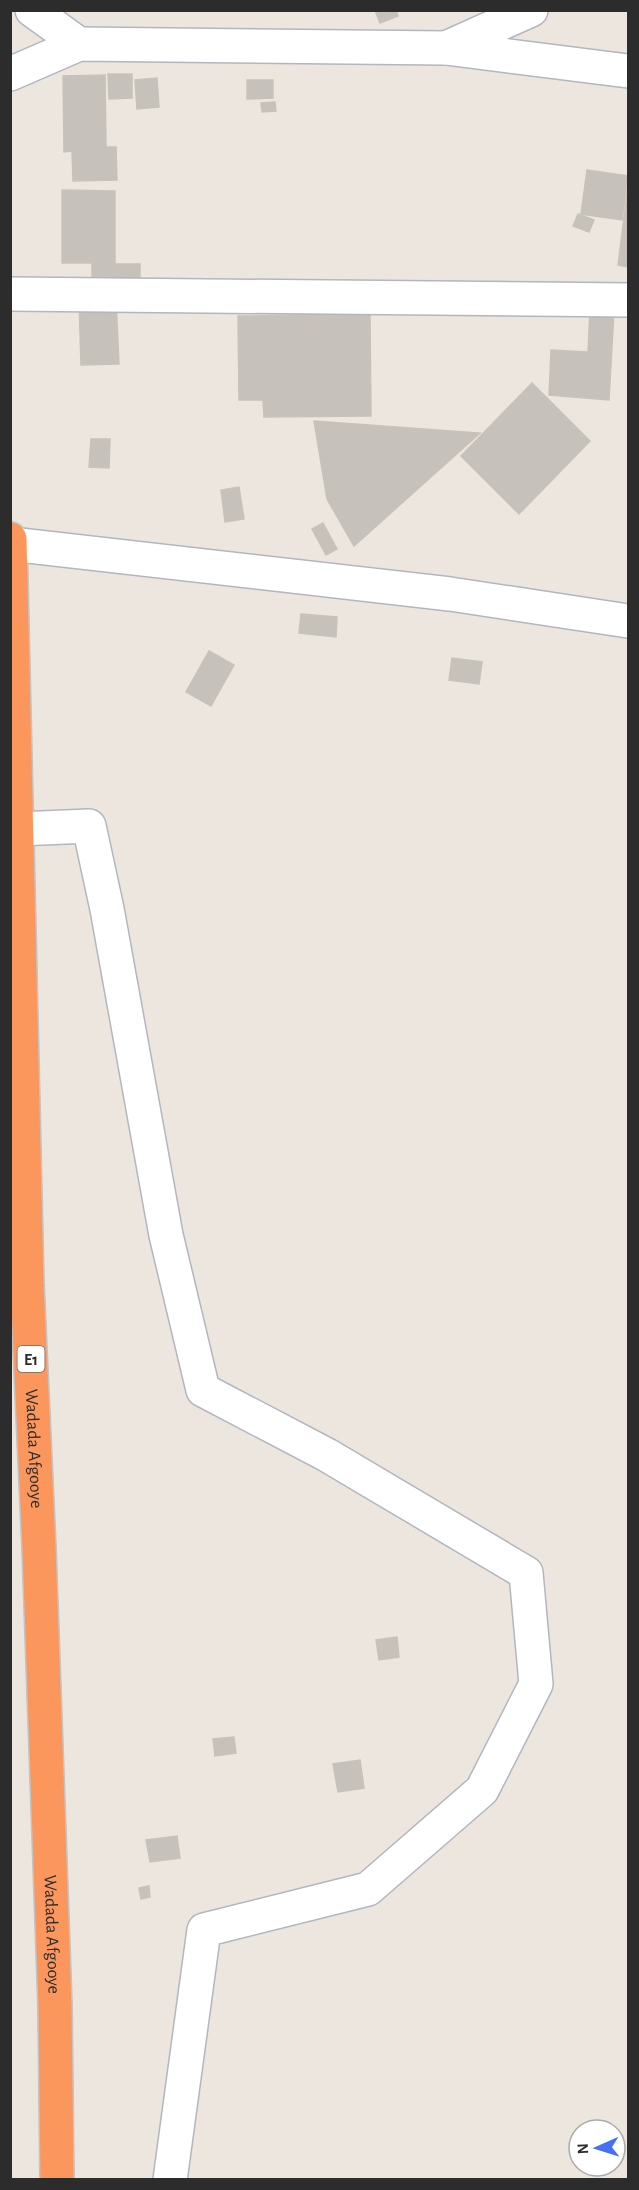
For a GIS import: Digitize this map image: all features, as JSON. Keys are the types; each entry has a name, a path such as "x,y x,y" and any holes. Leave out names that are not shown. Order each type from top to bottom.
{"highway":[{"name":"Wadada Afgooye","path":"10,539 27,1283 39,1537 54,1982 57,2180"}],"street":[{"path":"32,10 79,44"},
{"path":"446,48 531,10"},
{"path":"10,74 79,44 446,48 628,71"},
{"path":"10,294 628,300"},
{"path":"11,544 450,594 628,621"},
{"path":"18,829 89,826 107,909 166,1235 203,1390 327,1455 526,1574 536,1684 483,1791 368,1889 204,1930 170,2180"}],"building":[{"path":"375,10 396,10 398,16 380,23"},
{"path":"108,74 132,74 132,98 109,99"},
{"path":"105,75 106,147 116,147 117,180 73,181 72,151 64,152 63,76"},
{"path":"157,78 159,107 137,109 135,80"},
{"path":"247,80 273,80 273,98 247,99"},
{"path":"275,102 276,111 262,112 261,103"},
{"path":"587,170 628,176 622,220 581,214"},
{"path":"628,186 628,267 618,265"},
{"path":"62,190 115,191 115,264 140,264 140,285 92,284 92,263 62,263"},
{"path":"578,214 594,220 589,232 573,226"},
{"path":"116,299 119,364 81,365 79,301"},
{"path":"590,309 614,311 609,400 549,395 551,350 588,352"},
{"path":"370,314 371,416 264,417 263,400 239,400 238,316"},
{"path":"532,383 590,441 519,514 461,456"},
{"path":"314,421 480,433 354,546 327,499"},
{"path":"91,439 110,439 109,468 89,467"},
{"path":"239,487 244,519 225,522 221,490"},
{"path":"323,523 337,549 326,555 312,529"},
{"path":"301,614 337,617 336,637 299,633"},
{"path":"209,651 234,665 211,706 186,692"},
{"path":"452,658 482,662 479,684 449,680"},
{"path":"397,1637 399,1657 379,1660 376,1640"},
{"path":"234,1737 236,1753 215,1756 213,1739"},
{"path":"360,1760 364,1788 338,1792 333,1764"},
{"path":"177,1836 180,1858 150,1862 146,1840"},
{"path":"149,1886 150,1897 141,1899 139,1888"}]}
